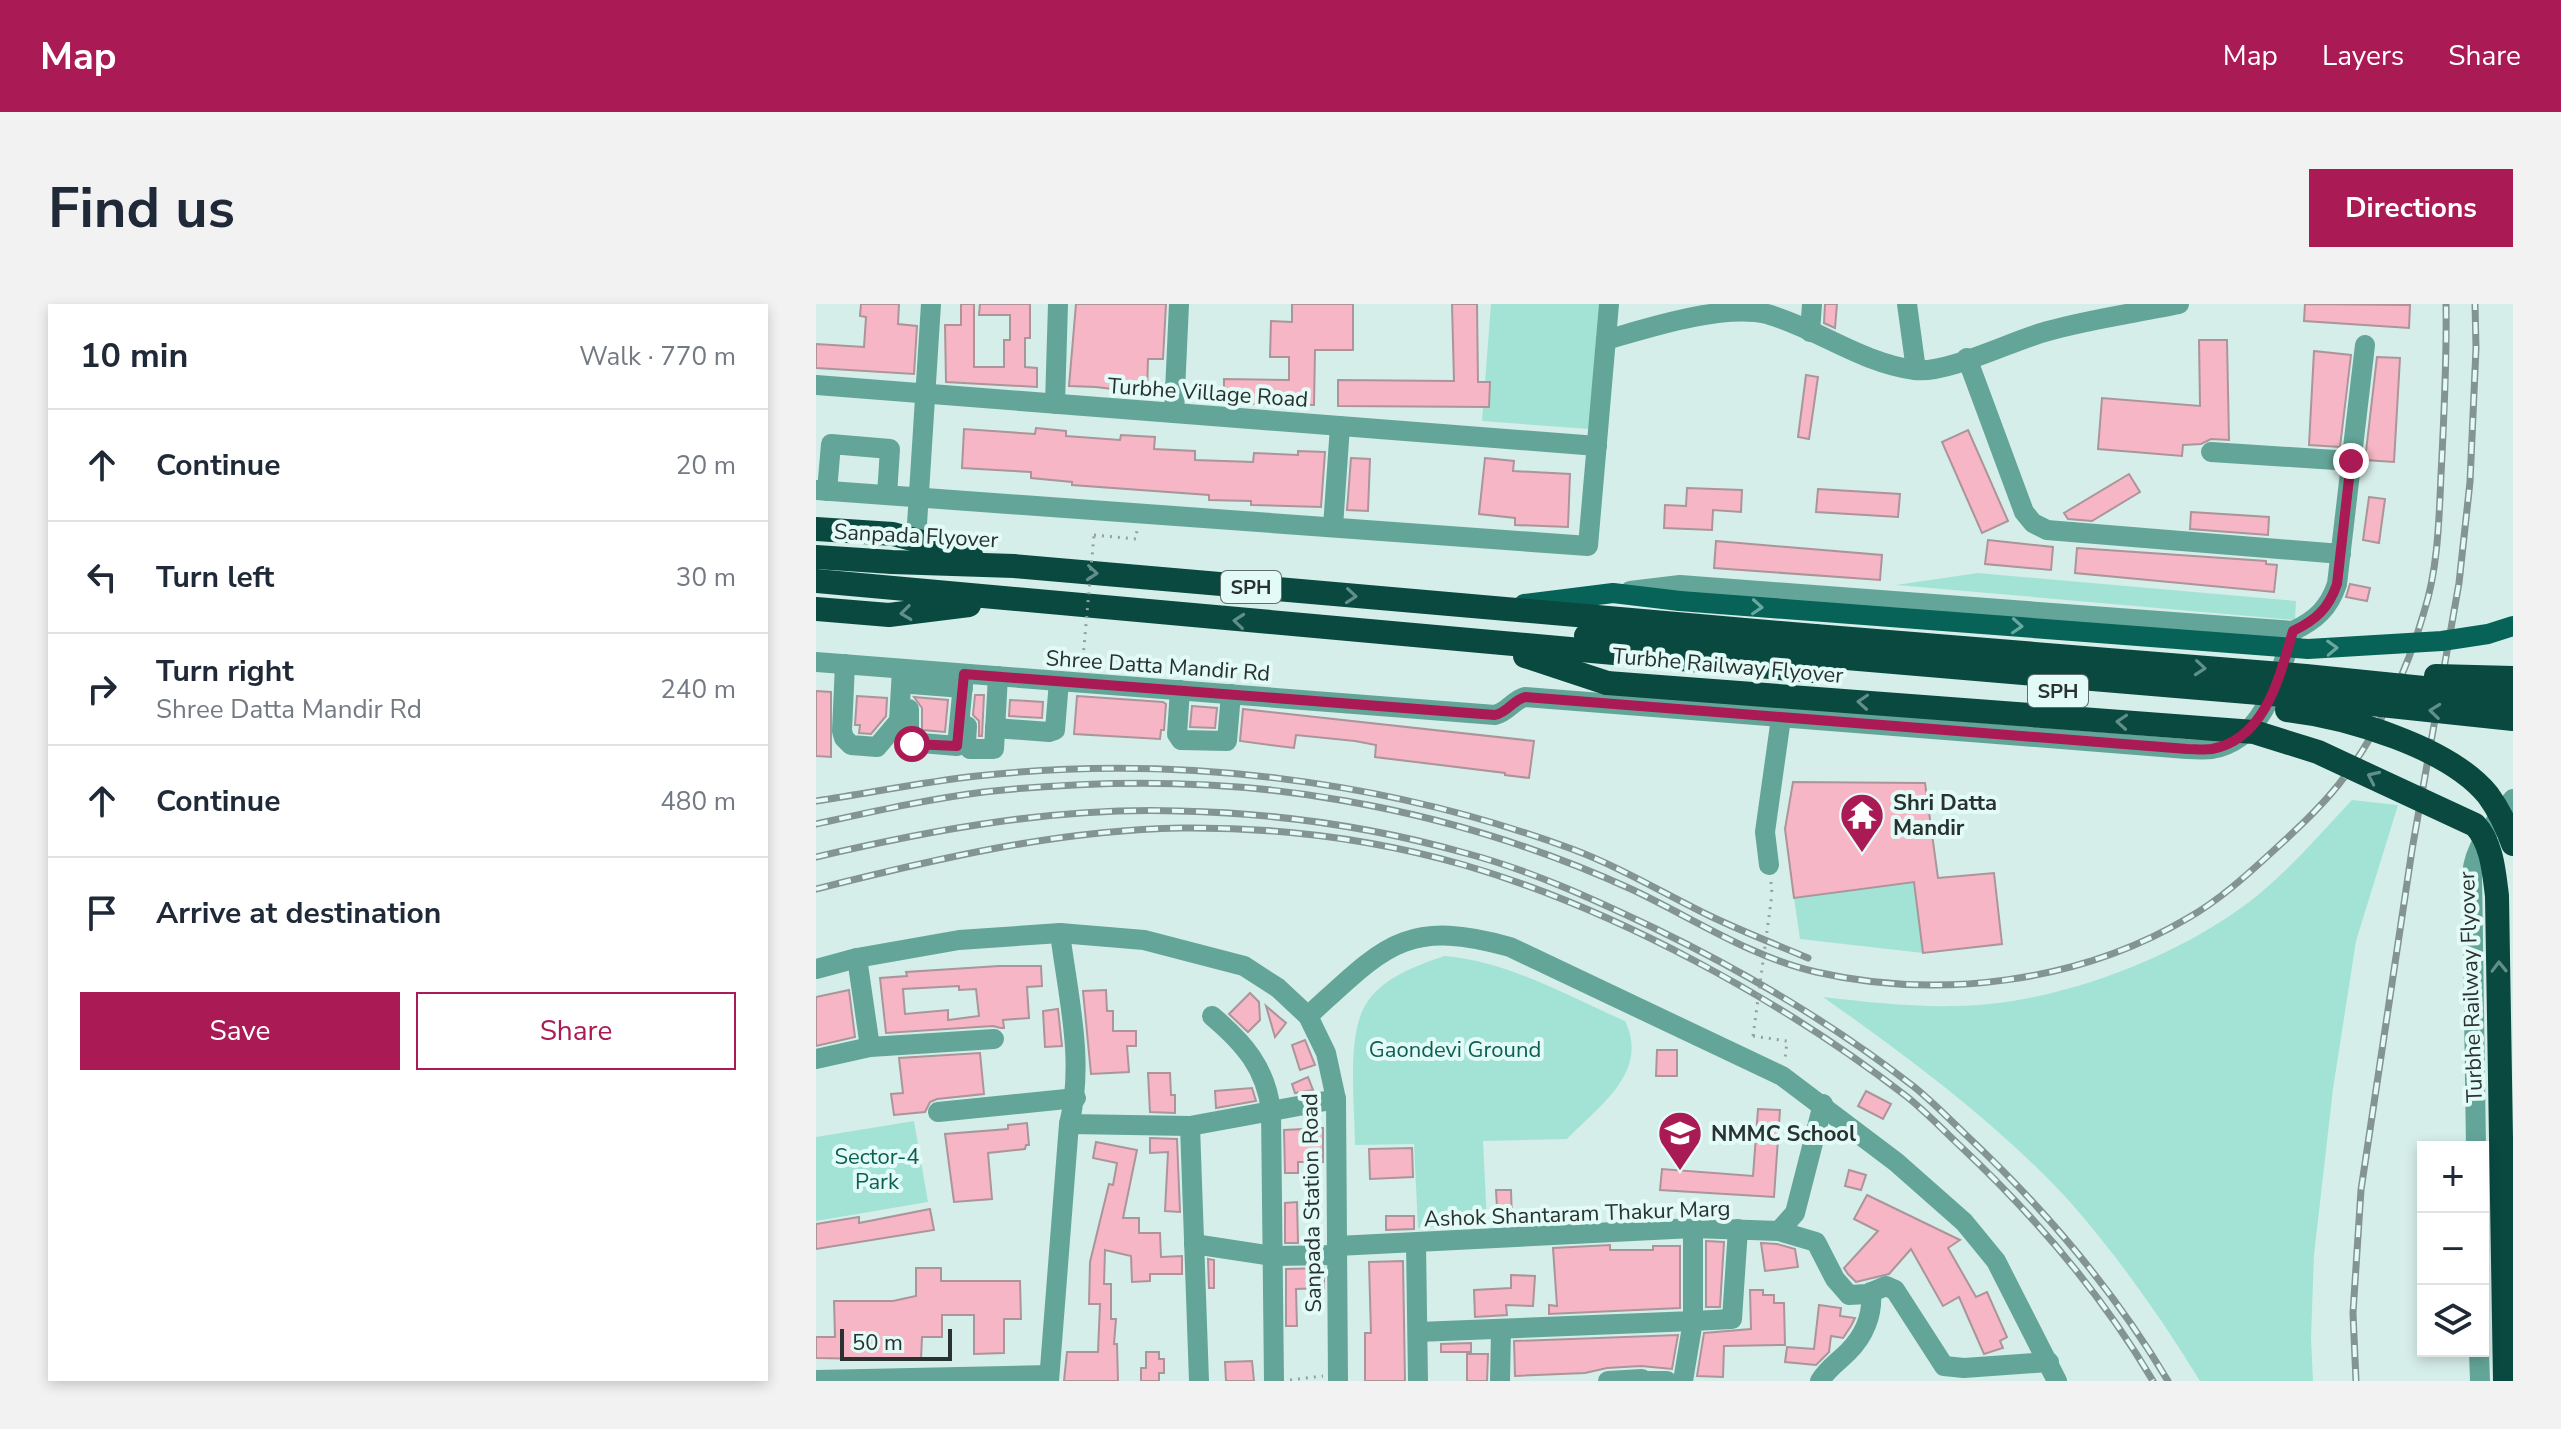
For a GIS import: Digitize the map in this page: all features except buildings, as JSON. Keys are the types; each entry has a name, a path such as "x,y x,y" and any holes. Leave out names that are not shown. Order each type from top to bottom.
{"highway":[{"path":"816,529 893,534 1014,566"},
{"name":"Sanpada Flyover","path":"816,557 1014,566"},
{"name":"SPH","path":"1014,566 1488,608"},
{"name":"SPH","path":"816,581 1484,643"},
{"path":"816,609 889,615 1011,601"},
{"name":"Turbhe Railway Flyover","path":"1488,608 2306,676 2513,697"},
{"path":"1544,648 1586,636 2289,696 2513,719"},
{"name":"Turbhe Railway Flyover","path":"1484,643 2263,708 2343,720 2418,747 2458,768 2487,794 2506,824 2513,844"},
{"name":"Turbhe Railway Flyover","path":"1484,643 1607,683 2254,732 2318,752 2475,825 2482,833 2493,863 2497,896 2505,1381"},
{"name":"Turbhe Railway Flyover","path":"2306,676 2513,678"}],"main road":[{"path":"1488,608 1613,593 1680,601 2308,649 2442,641 2488,634 2513,626"}],"street":[{"path":"916,540 931,304"},
{"path":"1055,404 1058,304"},
{"path":"1174,413 1179,304"},
{"path":"887,495 890,449 831,444 822,490 887,495 1333,527 1588,546 1609,304"},
{"path":"1810,332 1812,304"},
{"path":"1907,304 1916,370"},
{"path":"1606,340 1674,321 1740,308 1765,313 1866,357 1916,370 1943,367 2047,331 2179,304"},
{"path":"1613,593 1680,585 2293,631 2313,621 2331,601 2337,584 2365,345"},
{"path":"1967,358 2024,512 2033,523 2047,530 2341,554"},
{"name":"Turbhe Village Road","path":"816,385 1597,446"},
{"path":"1333,527 1340,426"},
{"path":"2211,452 2351,461"},
{"path":"1769,865 1765,832 1781,718 2212,749 2238,739 2260,716 2293,631"},
{"name":"Shree Datta Mandir Rd","path":"816,662 966,681 1059,688 1180,690 1495,715 1504,713 1519,698 1525,697 1781,718"},
{"path":"845,664 842,731 851,745 877,747 896,727 908,674"},
{"path":"908,674 909,742 953,747 959,743 966,681"},
{"path":"966,681 966,743 970,749 994,749 998,683"},
{"path":"995,728 1055,730 1059,688"},
{"path":"1180,690 1177,734 1181,740 1227,741 1231,694"},
{"path":"2476,1141 2473,858 2480,843 2513,799"},
{"path":"816,1380 1049,1378 1069,1124 1076,1098 1077,1058 1060,933"},
{"name":"Sanpada Station Road","path":"816,969 857,958 959,940 1060,933 1144,940 1244,966 1278,988 1308,1016 1326,1053 1336,1099 1338,1377"},
{"path":"1308,1016 1370,960 1406,940 1442,934 1476,938 1510,947 1782,1076 1896,1162 1964,1222 1996,1261 2053,1371"},
{"path":"857,958 870,1047"},
{"path":"1212,1016 1252,1056 1268,1087 1271,1111 1274,1381"},
{"path":"816,1059 870,1047 994,1039"},
{"path":"938,1112 1076,1098"},
{"path":"1069,1124 1190,1126 1336,1099"},
{"path":"1779,1231 1795,1213 1823,1104"},
{"path":"1190,1126 1199,1381"},
{"path":"1683,1381 1693,1321 1693,1228"},
{"name":"Ashok Shantaram Thakur Marg","path":"1194,1244 1273,1256 1416,1244 1693,1228 1779,1231 1816,1242 1835,1279 1849,1295 1871,1292"},
{"path":"1418,1332 1732,1319 1738,1229"},
{"path":"1416,1244 1418,1381"},
{"path":"1820,1381 1865,1329 1872,1306 1871,1292 1886,1286 1895,1290 1944,1366 2053,1371"},
{"path":"1500,1381 1501,1329"},
{"path":"2479,1357 2480,1381"},
{"path":"2029,1381 2053,1371"},
{"path":"1608,1381 1667,1381"}],"path":[{"path":"1126,661 1083,658 1094,535 1136,539"},
{"path":"1772,894 1753,1036 1787,1041"},
{"path":"1282,1381 1338,1377"}],"green space":[{"path":"1491,304 1599,304 1589,429 1482,421"},
{"path":"1978,573 2296,601 2295,620 1896,585"},
{"path":"2352,800 2398,805 2356,941 2333,1089 2314,1255 2313,1381 2200,1381 2123,1267 2044,1174 1952,1093 1823,997 1922,1006 1993,1004 2071,988 2110,975 2185,943 2249,902 2290,866"},
{"path":"1914,882 1923,953 1800,939 1794,898"},
{"name":"Gaondevi Ground","path":"1444,956 1468,959 1514,972 1625,1021 1631,1039 1631,1056 1617,1087 1567,1139 1483,1141 1487,1223 1418,1228 1414,1144 1355,1145 1354,1052 1360,1017 1373,995 1401,974"},
{"name":"Sector-4 Park","path":"914,1121 928,1202 816,1221 816,1137"}],"railway":[{"path":"816,824 942,798 1029,788 1120,783 1256,788 1382,808 1527,848 1631,889 1768,957 1816,972 1910,985 1958,984 2006,980 2101,958 2188,918 2242,879 2331,793 2353,765 2378,724 2409,657 2432,578 2439,509 2446,304"},
{"path":"2356,1381 2353,1313 2361,1190 2412,850 2459,583 2470,482 2475,304"},
{"path":"816,801 957,778 1052,770 1128,768 1279,778 1428,805 1572,849 1720,921 1808,958"},
{"path":"816,857 906,837 1042,816 1179,811 1287,818 1359,829 1465,853 1537,877 1654,928 1755,981 1852,1041 1913,1086 2022,1190 2075,1250 2124,1314 2168,1381"},
{"path":"816,889 951,857 1043,840 1181,828 1324,836 1430,856 1521,884 1638,932 1695,961 1806,1026 1906,1096 1986,1171 2039,1227 2111,1317 2153,1381"}],"place":[{"name":"Shri Datta Mandir","path":"1862,854"},
{"name":"NMMC School","path":"1680,1172"}],"route":[{"path":"912,744 957,746 964,674 1495,715 1504,713 1519,698 1525,697 2212,749 2238,739 2260,716 2284,662 2293,631 2313,621 2331,601 2337,584 2351,461"}]}
